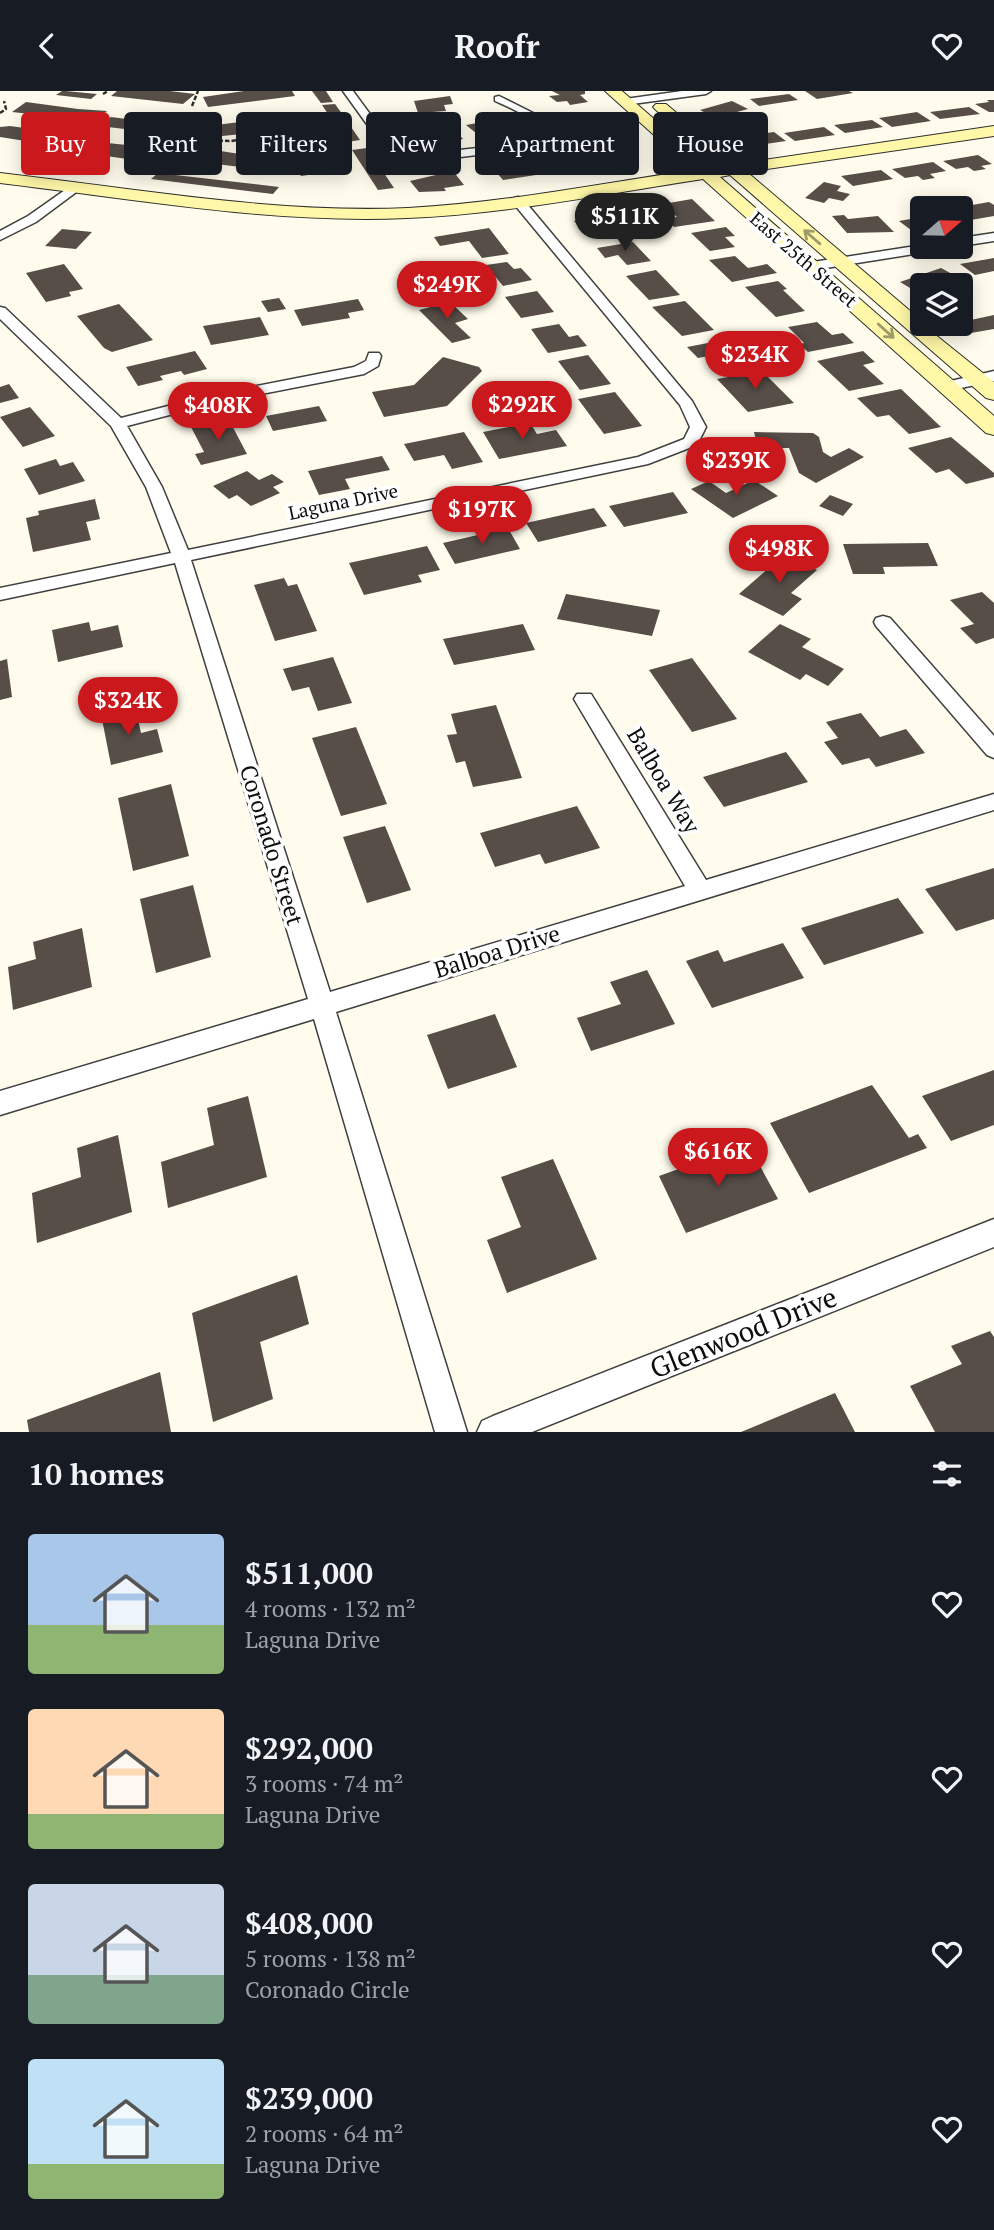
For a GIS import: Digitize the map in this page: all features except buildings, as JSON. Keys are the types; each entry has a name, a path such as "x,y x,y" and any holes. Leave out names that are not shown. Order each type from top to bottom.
{"street":[{"path":"619,96 706,91"},
{"path":"350,94 396,157 415,161 527,146 542,141 545,135 543,128 517,106 499,99"},
{"name":"East 25th Street","path":"647,95 667,112"},
{"name":"East 25th Street","path":"619,96 653,126"},
{"path":"768,164 994,131"},
{"path":"0,178 302,213 407,213 522,205 700,175"},
{"name":"East 25th Street","path":"707,175 994,428"},
{"name":"East 25th Street","path":"740,175 840,262 986,377 994,393"},
{"path":"0,236 32,219 75,187"},
{"name":"Laguna Drive","path":"0,594 642,461 691,442 698,426 687,404 522,205"},
{"path":"973,240 994,237"},
{"path":"813,266 910,251"},
{"name":"Coronado Street","path":"0,311 118,424 154,487 181,555 322,1003 451,1432"},
{"path":"118,424 215,399 359,371 373,363 374,356"},
{"path":"947,386 986,377"},
{"path":"883,622 994,750"},
{"name":"Balboa Way","path":"584,699 699,889"},
{"name":"Balboa Drive","path":"0,1103 322,1003 994,802"},
{"name":"Glenwood Drive","path":"493,1432 994,1233"}],"path":[{"path":"103,95 108,91"},
{"path":"192,106 198,91"},
{"path":"0,113 6,109 4,101"}]}
